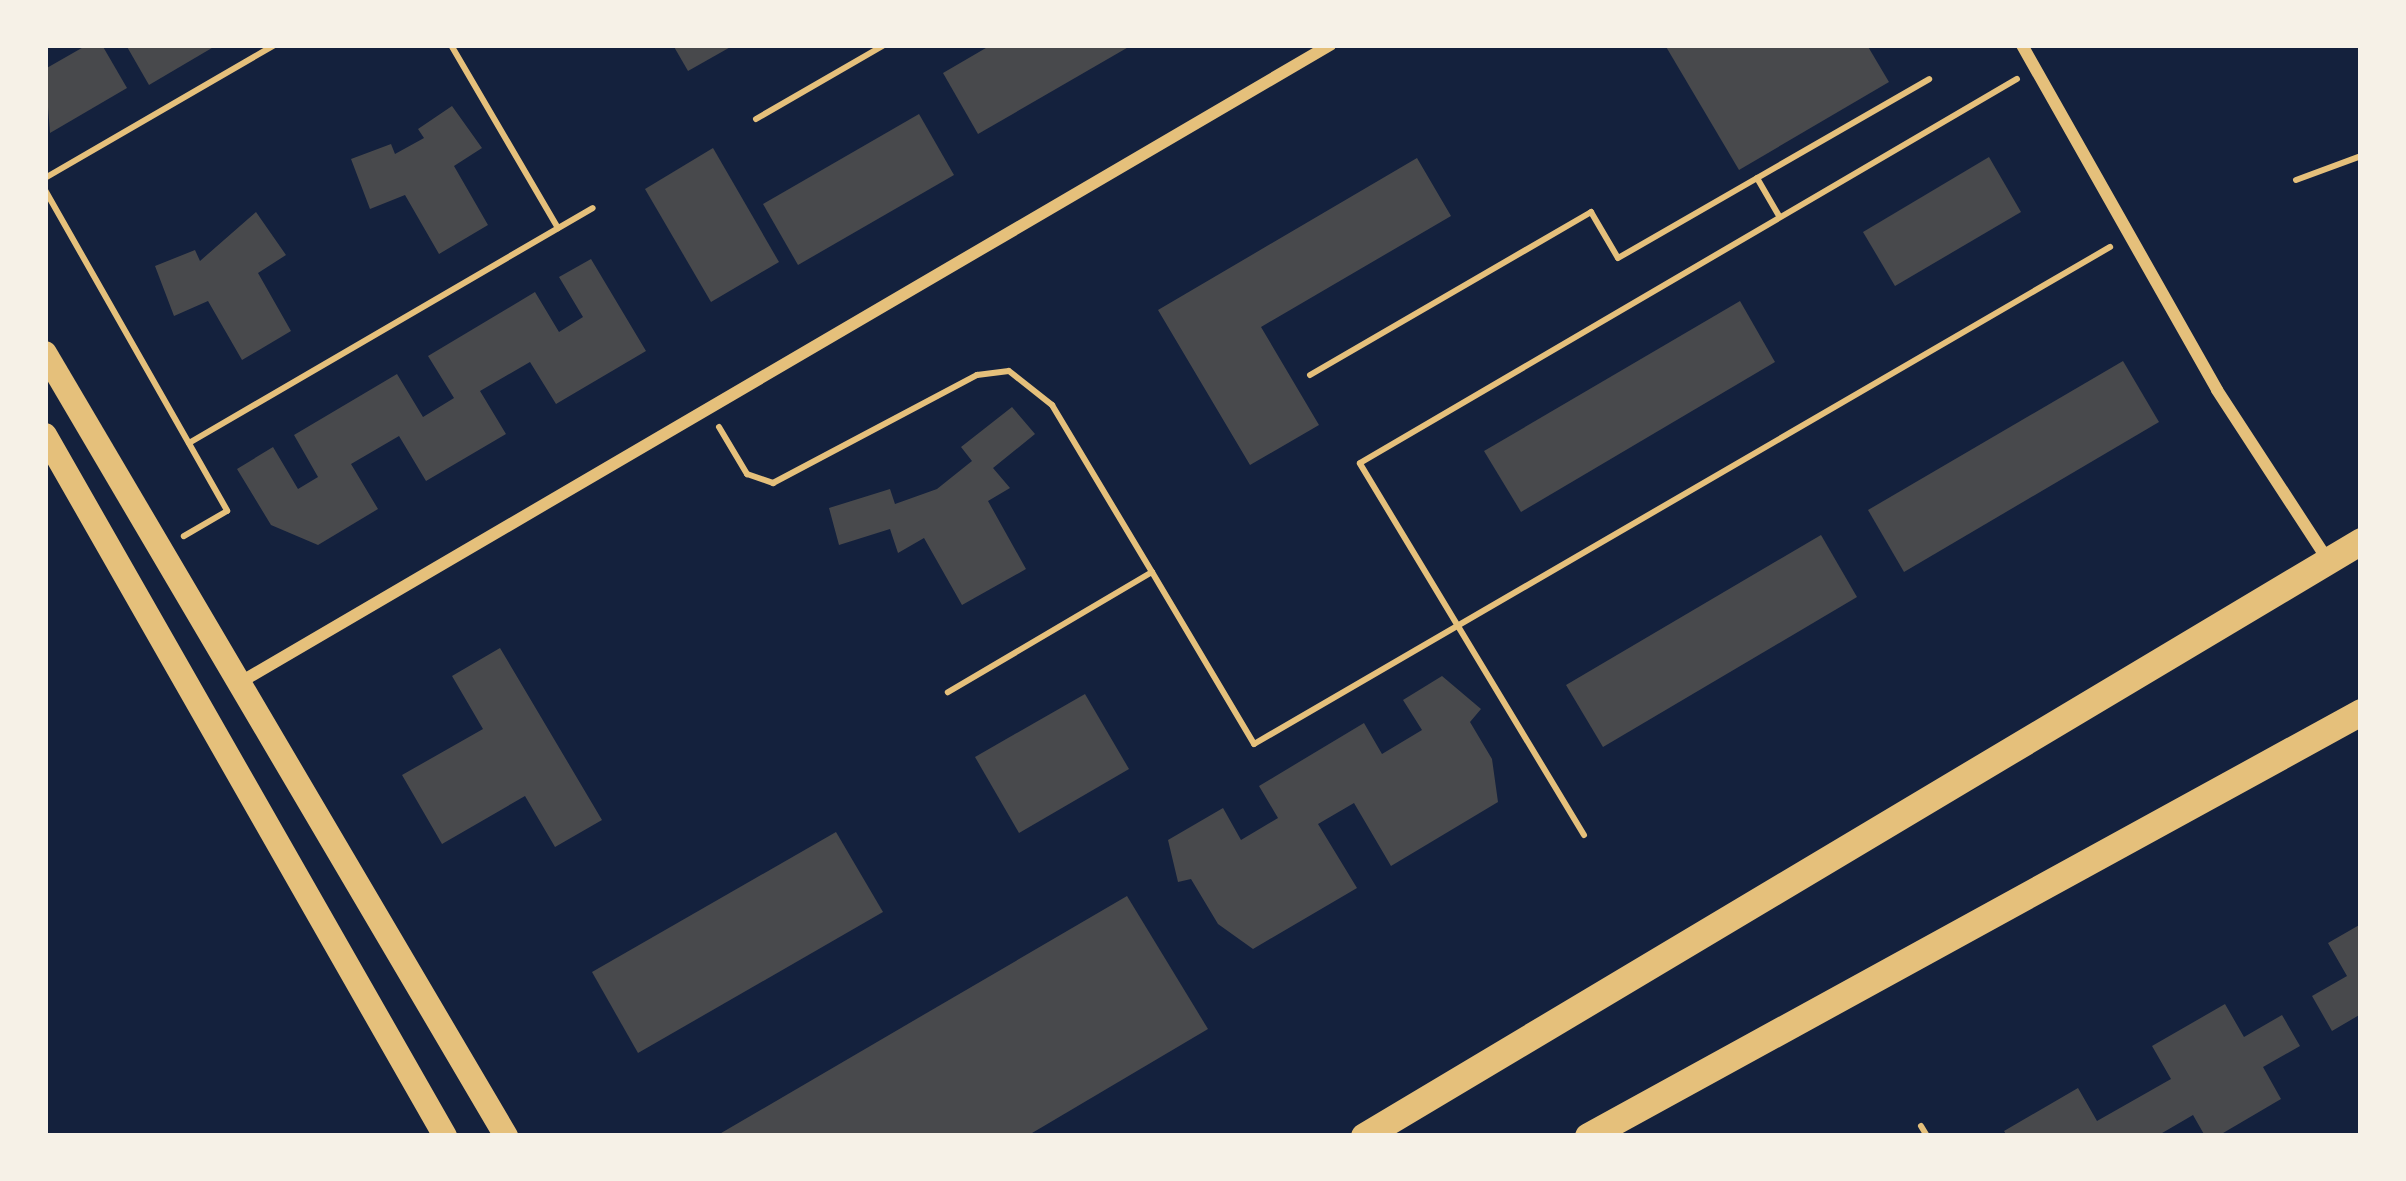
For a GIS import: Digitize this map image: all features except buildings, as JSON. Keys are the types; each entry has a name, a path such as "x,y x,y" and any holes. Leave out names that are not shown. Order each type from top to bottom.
{"main road":[{"path":"45,353 506,1136"},
{"path":"45,435 446,1136"},
{"path":"1364,1136 2361,541"},
{"path":"1588,1136 2361,712"}],"street":[{"path":"238,683 1330,45"},
{"path":"2022,45 2216,390 2327,560"}],"path":[{"path":"45,178 274,45"},
{"path":"451,45 558,228"},
{"path":"756,119 884,45"},
{"path":"1584,836 1360,463 2035,69"},
{"path":"1310,376 1591,212 1618,258 1929,79"},
{"path":"2296,180 2361,156"},
{"path":"1757,178 1780,218"},
{"path":"45,190 227,511 160,550"},
{"path":"189,443 593,208"},
{"path":"708,409 747,474 773,483 948,389 1010,371 1052,405 1254,744 2130,236"},
{"path":"948,692 1152,572"},
{"path":"1922,1126 1927,1136"}]}
